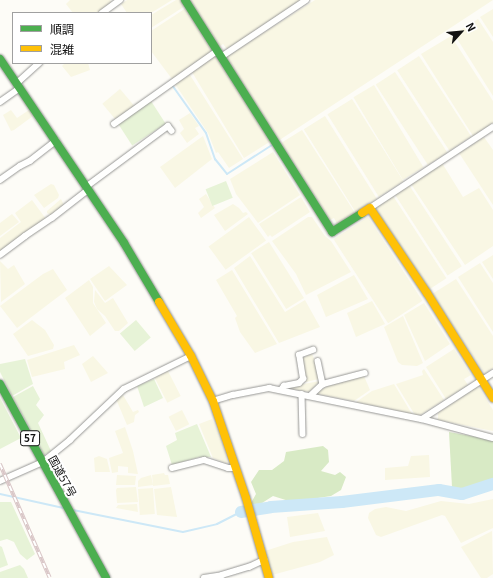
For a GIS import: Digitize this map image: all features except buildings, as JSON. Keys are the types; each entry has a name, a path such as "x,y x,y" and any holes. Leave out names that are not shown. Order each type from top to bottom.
{"main road":[{"path":"185,0 332,232 370,208 427,293 493,398"},
{"path":"0,59 124,243 191,356 213,401 236,468 269,578"},
{"name":"国道57号","path":"0,384 106,578"}],"street":[{"path":"103,12 120,0"},
{"path":"114,124 219,54 306,0"},
{"path":"0,102 18,86 38,64"},
{"path":"0,255 52,218 87,188 168,126 172,131"},
{"path":"370,208 493,127"},
{"path":"0,180 30,161 56,141"},
{"path":"281,390 284,386 299,383 303,379 299,355 313,350"},
{"path":"0,481 43,462 70,440 124,389 191,356"},
{"path":"318,361 323,384"},
{"path":"310,396 323,384 365,373"},
{"path":"422,419 493,373"},
{"path":"213,401 270,388 422,419 493,438"},
{"path":"302,394 303,434"},
{"path":"172,468 204,460 228,468 236,468"},
{"path":"204,578 236,571 264,560"}],"shaded area":[{"path":"70,0 110,0 112,3 99,12 72,12 66,4"},
{"path":"127,0 172,0 152,12 126,12 121,4"},
{"path":"176,0 181,0 185,6 152,27 152,14"},
{"path":"188,0 302,0 227,49 223,44 218,48"},
{"path":"315,0 493,0 278,141 226,57"},
{"path":"186,8 212,51 172,79 152,52 152,30"},
{"path":"493,9 493,37 480,17"},
{"path":"478,19 493,42 493,96 454,34"},
{"path":"451,36 493,101 493,123 473,136 421,54"},
{"path":"215,56 219,58 271,141 244,158 192,72"},
{"path":"419,56 471,137 449,151 397,70"},
{"path":"64,64 88,64 90,70 71,77 62,66"},
{"path":"395,72 447,153 428,165 376,85"},
{"path":"190,75 243,159 229,168 218,152 216,153 208,133 175,84"},
{"path":"374,85 423,167 403,180 353,97"},
{"path":"120,89 135,107 117,121 102,104"},
{"path":"352,99 403,181 379,197 327,114"},
{"path":"11,110 17,118 29,110 33,116 11,131 3,115"},
{"path":"190,113 199,126 195,128 199,134 187,143 180,133 184,129 179,120"},
{"path":"325,116 377,199 356,212 304,129"},
{"path":"302,130 355,213 337,224 334,218 330,220 281,143"},
{"path":"203,136 212,159 175,188 160,167"},
{"path":"484,137 493,150 493,205 459,153"},
{"path":"273,152 300,195 258,223 236,194 230,179"},
{"path":"442,163 463,197 479,188 493,210 493,246 465,265 411,184"},
{"path":"51,184 54,185 59,195 58,198 44,208 34,195"},
{"path":"409,185 462,266 448,276 395,194"},
{"path":"206,194 215,208 201,218 198,213 204,207 199,199"},
{"path":"393,196 446,278 428,290 375,208"},
{"path":"301,197 310,212 272,237 270,235 268,237 259,224"},
{"path":"61,199 64,205 63,207 51,215 47,213 47,211"},
{"path":"32,200 46,219 0,251 0,238 21,222 15,213"},
{"path":"233,204 243,213 246,212 248,214 225,231 214,215"},
{"path":"12,214 19,222 0,236 0,223"},
{"path":"249,217 266,240 226,270 209,246"},
{"path":"308,217 312,217 325,236 331,241 351,272 306,295 296,274 272,241"},
{"path":"368,217 422,301 388,323 334,239"},
{"path":"269,242 304,298 286,309 251,253"},
{"path":"493,255 493,279 482,262"},
{"path":"250,256 285,312 305,300 320,327 279,343 234,268"},
{"path":"0,261 8,269 14,265 25,284 1,302"},
{"path":"480,263 493,283 493,332 458,277"},
{"path":"109,266 127,285 105,301 90,279"},
{"path":"53,269 67,290 17,328 0,306 43,274"},
{"path":"232,270 277,344 255,353 240,332 235,318 237,316 216,280"},
{"path":"354,275 368,299 326,317 317,295"},
{"path":"456,279 493,336 493,368 485,374 432,294"},
{"path":"89,280 93,287 93,303 106,323 90,336 65,298"},
{"path":"95,290 105,303 113,298 128,323 119,331 115,331 105,316 97,309 94,302"},
{"path":"372,301 385,324 356,337 347,313"},
{"path":"424,303 450,344 425,361 404,315"},
{"path":"403,316 423,363 417,366 402,365 398,362 384,327"},
{"path":"32,320 45,330 54,345 53,349 28,356 13,334"},
{"path":"74,345 80,355 64,362 65,369 32,377 27,360"},
{"path":"454,349 471,375 464,379 468,385 446,399 426,367"},
{"path":"312,354 316,363 319,379 306,382 302,358"},
{"path":"93,356 108,373 91,382 82,364"},
{"path":"424,369 444,400 420,415 415,415 396,384 423,375 422,371"},
{"path":"168,371 181,396 167,403 155,378"},
{"path":"364,376 370,390 354,401 318,394 319,391 328,386"},
{"path":"320,381 309,392 287,388 287,387"},
{"path":"394,384 412,414 356,402 372,391"},
{"path":"478,386 493,410 493,431 438,420 438,413"},
{"path":"123,395 133,412 138,410 139,412 135,415 134,422 127,425 116,399"},
{"path":"182,410 189,424 176,431 169,417"},
{"path":"212,419 220,435 228,464 213,458 199,424"},
{"path":"125,427 133,451 138,474 128,473 128,467 118,466 118,472 112,473 109,458 123,453 115,431"},
{"path":"429,455 430,477 385,480 385,468 408,466 411,456"},
{"path":"99,456 107,459 110,472 95,472 94,458"},
{"path":"164,473 165,475 168,475 170,484 153,486 152,475"},
{"path":"117,475 136,476 135,485 116,485"},
{"path":"151,475 153,485 138,487 138,481 141,478"},
{"path":"136,487 138,502 117,503 117,488"},
{"path":"171,487 177,517 157,515 154,489"},
{"path":"153,488 155,514 140,515 138,489"},
{"path":"493,499 493,528 461,543 445,516 442,515 381,537 376,535 368,518 369,513 375,509 386,507 406,511 441,501 469,504"},
{"path":"137,504 138,512 116,508 118,505"},
{"path":"318,513 325,531 290,537 287,517"},
{"path":"492,531 493,574 487,578 481,578 461,547"},
{"path":"327,537 334,555 320,562 272,575 265,551 293,542"}],"green space":[{"path":"151,101 166,124 132,145 117,123"},
{"path":"226,181 233,198 212,206 206,189"},
{"path":"136,320 151,338 135,351 120,333"},
{"path":"25,359 33,384 12,396 0,372 0,364"},
{"path":"154,379 163,398 144,407 137,386"},
{"path":"33,386 40,399 36,405 44,415 38,423 51,451 44,455 13,397"},
{"path":"0,398 21,438 0,449"},
{"path":"197,424 211,457 199,457 172,465 166,446 177,440 175,433"},
{"path":"449,432 493,440 493,489 471,495 452,487"},
{"path":"323,446 328,450 329,462 321,471 335,475 340,472 346,477 341,490 331,496 292,502 273,496 262,503 252,506 251,503 256,494 251,482 259,470 272,470 284,461 286,452"},
{"path":"0,502 11,502 35,554 27,560 20,554 14,542 7,539 0,541"},
{"path":"0,546 2,547 8,565 0,568"},
{"path":"20,565 24,569 28,578 0,578 0,572"}],"waterway":[{"path":"172,85 206,133 215,159 227,174 272,145"},
{"path":"241,512 271,507 342,502 439,490 462,494 493,484"},
{"path":"0,494 63,508"},
{"path":"73,510 183,532 217,524 241,512"}],"railway":[{"path":"0,464 50,578"}],"traffic: fast":[{"path":"185,0 332,232 362,213"},
{"path":"0,59 124,243 159,302"},
{"path":"0,384 106,578"}],"traffic: slow":[{"path":"362,213 370,208 427,293 493,398"},
{"path":"159,302 191,356 213,401 246,498 269,578"}]}
